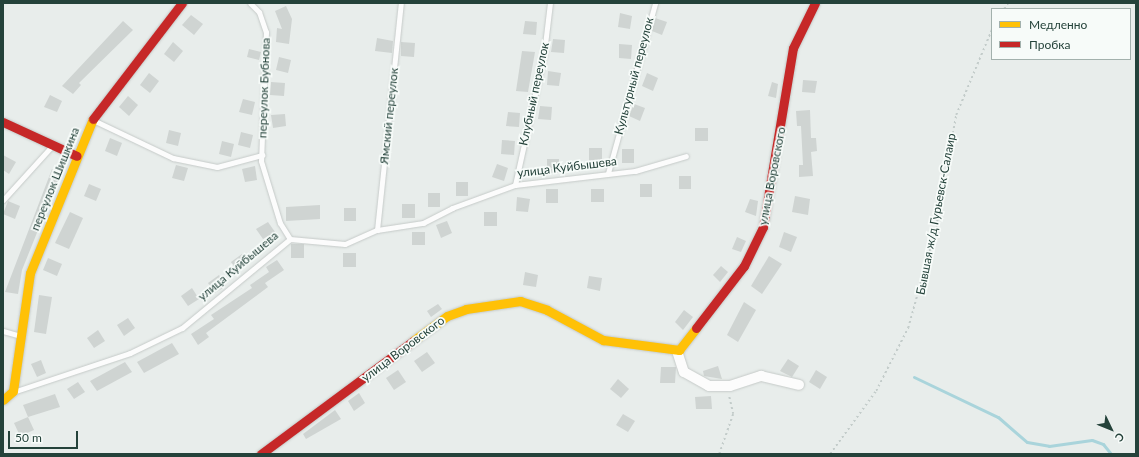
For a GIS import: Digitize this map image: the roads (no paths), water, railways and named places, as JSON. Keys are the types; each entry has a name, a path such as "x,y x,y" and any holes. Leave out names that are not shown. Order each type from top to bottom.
{"street":[{"name":"переулок Шишкина","path":"13,391 30,273 92,120 182,3"},
{"name":"улица Воровского","path":"261,454 447,316 466,309 520,301 547,310 603,340 677,351 744,266 763,226 793,48 814,3"},
{"path":"3,122 77,156"},
{"path":"677,351 684,372 709,386 724,387 760,376 799,385"},
{"name":"улица Куйбышева","path":"3,400 13,391"}],"lane":[{"name":"переулок Бубнова","path":"250,3 259,12 266,32 262,155 280,223 290,239"},
{"name":"Ямский переулок","path":"377,230 401,3"},
{"name":"Клубный переулок","path":"516,185 544,53 550,3"},
{"name":"Культурный переулок","path":"608,173 655,3"},
{"name":"переулок Бубнова","path":"92,120 173,158 217,167 262,155"},
{"path":"3,200 53,145"},
{"name":"улица Куйбышева","path":"13,391 130,354 182,328 290,239 345,244 377,230 423,223 452,208 516,185 635,171 686,156"},
{"path":"3,331 20,336"}],"waterway":[{"path":"914,377 998,417 1027,442 1049,446 1092,440 1103,444 1111,454"}]}
